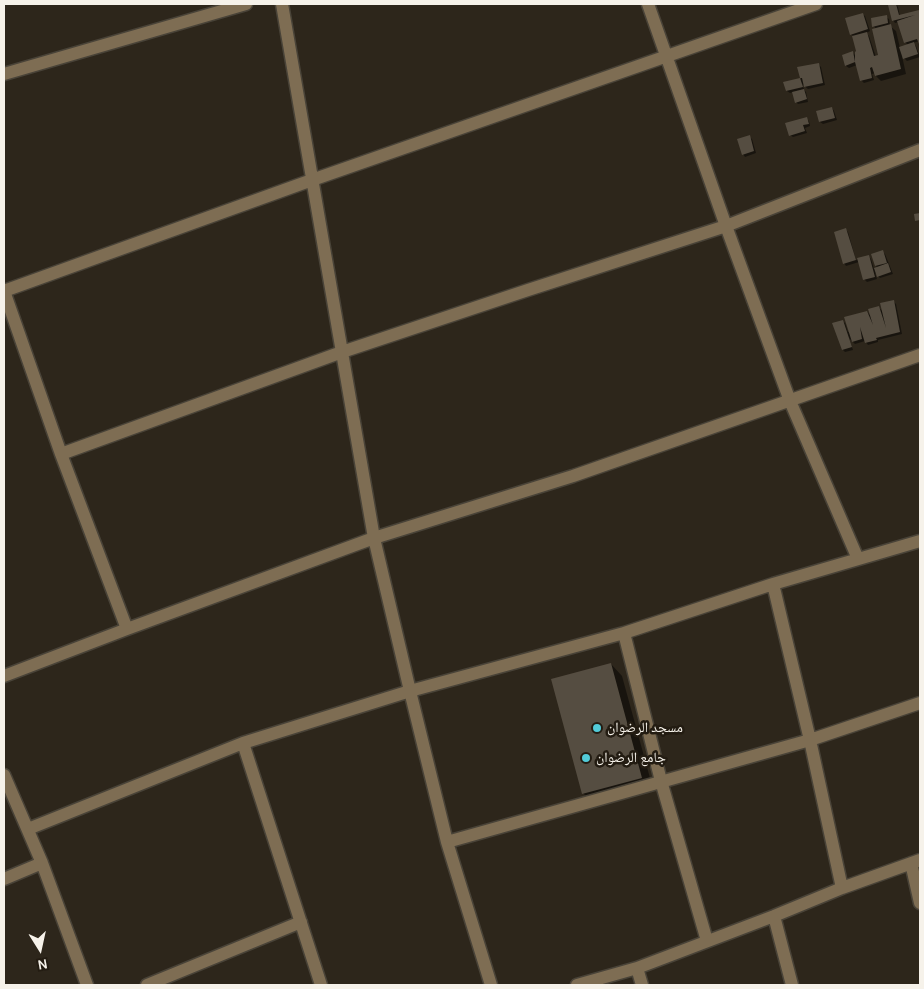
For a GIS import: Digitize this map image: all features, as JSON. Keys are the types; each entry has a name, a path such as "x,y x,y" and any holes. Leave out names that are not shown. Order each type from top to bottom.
{"street":[{"path":"4,74 246,4"},
{"path":"282,4 374,538 447,842 489,984"},
{"path":"648,4 790,401 858,559"},
{"path":"127,629 4,291 312,180 816,4"},
{"path":"62,454 342,352 726,226 920,150"},
{"path":"4,676 374,538 573,476 920,355"},
{"path":"28,829 243,742 410,691 624,633 773,584 920,541"},
{"path":"773,584 810,740 842,888"},
{"path":"624,633 661,781 707,941"},
{"path":"447,842 810,740 920,703"},
{"path":"243,742 321,985"},
{"path":"4,775 42,863 87,985"},
{"path":"577,985 637,968 842,888 916,862 920,903"},
{"path":"4,879 42,863"},
{"path":"774,916 792,985"},
{"path":"147,985 301,922"},
{"path":"637,968 642,985"}],"building":[{"path":"896,4 899,15 919,10 919,44 917,39 904,43 897,21 915,15 892,21 888,5"},
{"path":"863,13 868,29 850,35 845,18"},
{"path":"887,15 888,23 872,27 871,18"},
{"path":"891,24 901,69 875,76 872,67 870,68 872,78 860,81 855,62 856,51 852,36 867,32 874,56 878,55 872,29"},
{"path":"914,42 918,54 903,59 899,47"},
{"path":"853,51 855,62 845,66 842,55"},
{"path":"819,63 823,83 804,87 797,67"},
{"path":"800,78 803,87 786,91 783,82"},
{"path":"804,89 807,99 795,103 792,92"},
{"path":"832,107 835,118 819,122 816,111"},
{"path":"807,117 809,124 803,125 805,131 789,136 785,123"},
{"path":"750,135 754,151 742,155 737,139"},
{"path":"920,213 920,220 915,221 914,214"},
{"path":"846,228 856,260 843,264 834,232"},
{"path":"883,250 887,263 875,266 871,254"},
{"path":"869,255 875,277 863,280 857,258"},
{"path":"888,263 891,272 877,277 874,268"},
{"path":"894,300 900,332 865,343 860,327 862,339 852,342 844,317 867,311 873,325 868,309 879,306 886,328 880,303"},
{"path":"843,320 852,347 842,350 832,323"},
{"name":"مسجد الرضوان","path":"611,663 642,778 582,794 551,679"}],"place":[{"name":"مسجد الرضوان","path":"597,728"},
{"name":"جامع الرضوان","path":"586,758"}]}
